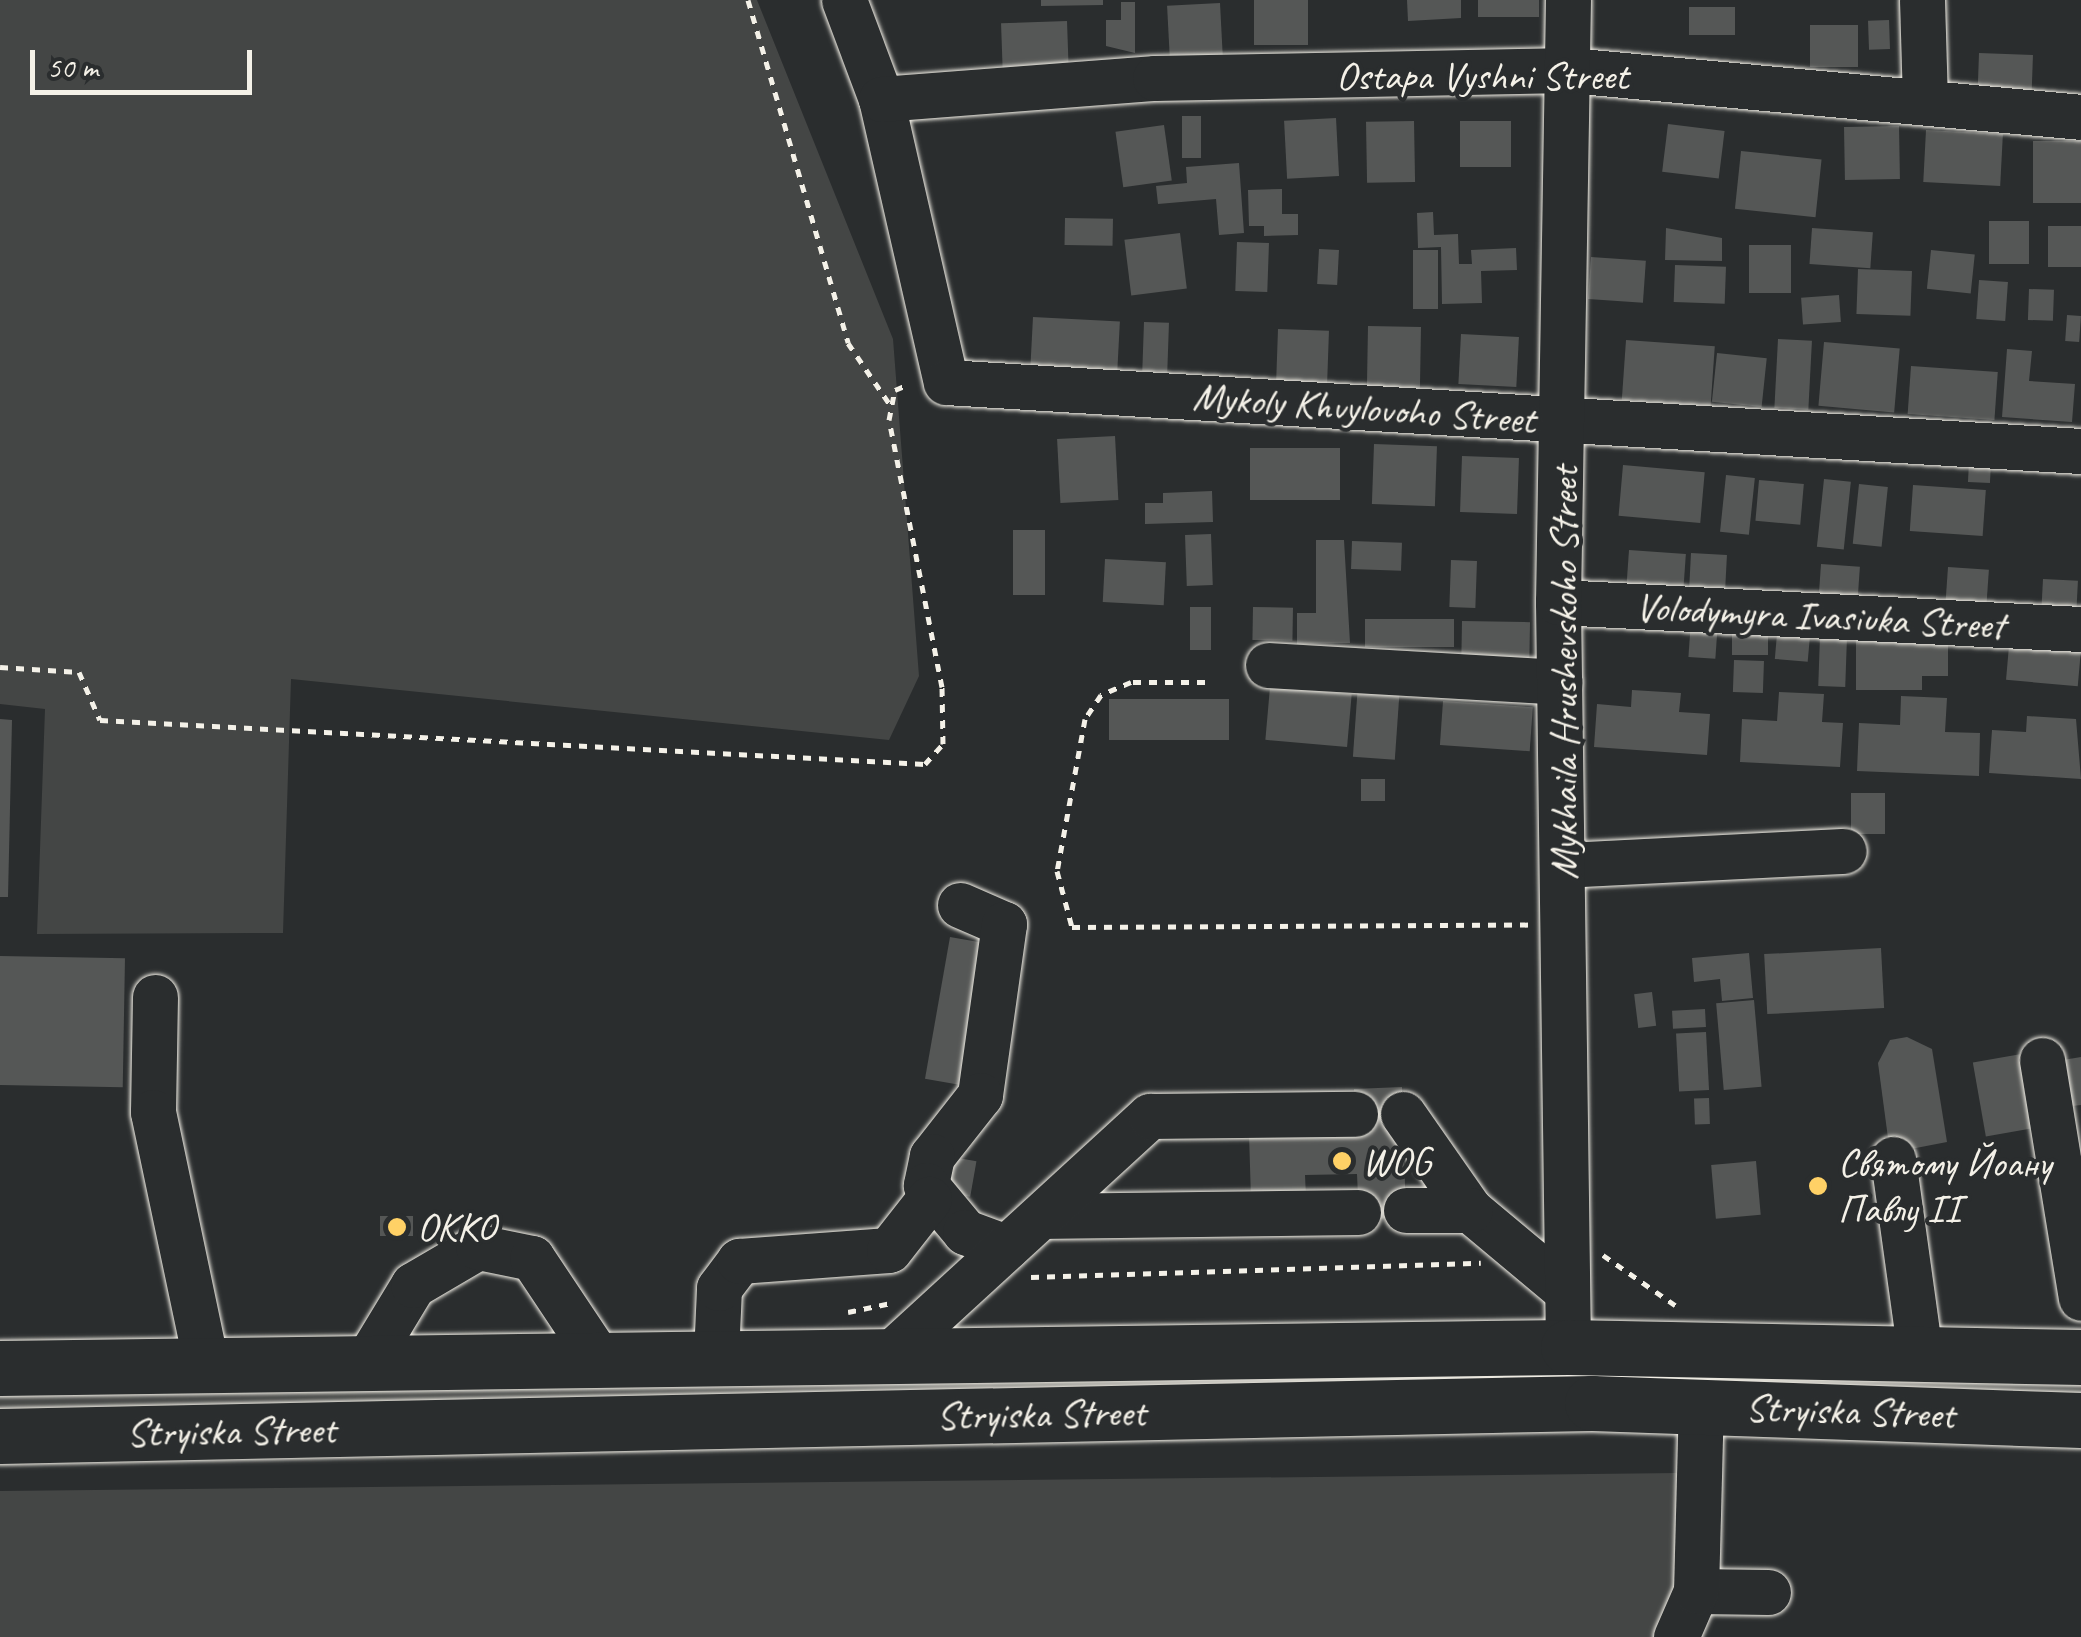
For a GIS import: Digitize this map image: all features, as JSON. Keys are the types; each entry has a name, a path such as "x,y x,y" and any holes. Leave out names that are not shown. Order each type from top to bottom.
{"main road":[{"name":"Stryiska Street","path":"0,1368 716,1355 1568,1347 2081,1357"},
{"name":"Stryiska Street","path":"0,1436 1701,1406 2081,1420"}],"street":[{"path":"844,0 881,98 946,382"},
{"name":"Mykhaila Hrushevskoho Street","path":"1568,0 1558,602 1567,925 1568,1347"},
{"path":"1922,0 1924,102"},
{"name":"Ostapa Vyshni Street","path":"881,98 1155,78 1569,70 2081,116"},
{"name":"Mykoly Khvylovoho Street","path":"946,382 2081,451"},
{"name":"Volodymyra Ivasiuka Street","path":"1558,602 2081,629"},
{"path":"1268,665 1560,682"},
{"path":"1564,864 1844,852"},
{"path":"716,1355 719,1288 739,1261 889,1250 929,1199 932,1156 980,1094 1004,924 960,905"},
{"path":"155,997 153,1112 206,1363"},
{"path":"2042,1060 2081,1298"},
{"path":"890,1353 1150,1116 1355,1114"},
{"path":"1402,1114 1486,1222 1567,1291"},
{"path":"1893,1159 1920,1353"},
{"path":"929,1199 996,1258"},
{"path":"1406,1210 1486,1222"},
{"path":"1042,1216 1358,1212"},
{"path":"367,1361 413,1285 478,1247 532,1258 598,1357"},
{"path":"1676,1637 1696,1591 1701,1406"},
{"path":"1696,1591 1768,1592"}],"path":[{"path":"0,667 79,672 100,720 925,764 944,744 942,687 888,403 848,343 748,0"},
{"path":"888,403 914,382 946,382"},
{"path":"1205,682 1131,682 1101,695 1085,719 1057,870 1072,927 1567,925"},
{"path":"1566,1216 1657,1300 1696,1310"},
{"path":"996,1258 1016,1278 1477,1270 1486,1222"},
{"path":"833,1314 910,1294"}],"shaded area":[{"path":"0,0 757,0 893,339 919,676 889,740 291,679 283,933 37,934 45,709 0,704"},
{"path":"1574,1363 2081,1373 2081,1394 0,1412 0,1386"},
{"path":"1678,1473 1674,1610 1660,1637 0,1637 0,1491"}],"building":[{"path":"1041,0 1103,0 1103,5 1041,6"},
{"path":"1254,0 1308,0 1308,45 1254,45"},
{"path":"1407,0 1461,0 1461,18 1408,21"},
{"path":"1478,0 1539,0 1539,17 1478,17"},
{"path":"1121,2 1135,2 1135,53 1106,46 1106,20 1121,20"},
{"path":"1220,3 1223,57 1170,60 1167,6"},
{"path":"1689,7 1735,7 1735,35 1689,35"},
{"path":"1889,20 1890,49 1869,50 1868,21"},
{"path":"1067,21 1069,69 1003,71 1001,23"},
{"path":"1810,25 1858,25 1858,67 1810,67"},
{"path":"1979,53 2033,55 2032,95 1978,93"},
{"path":"1182,116 1201,116 1201,158 1182,158"},
{"path":"1336,118 1339,176 1287,179 1284,121"},
{"path":"1414,121 1415,182 1367,183 1366,122"},
{"path":"1460,121 1511,121 1511,167 1460,167"},
{"path":"1668,124 1725,131 1719,179 1662,172"},
{"path":"1164,125 1172,180 1123,187 1115,132"},
{"path":"1899,126 1900,179 1845,180 1844,127"},
{"path":"1926,130 2003,134 2000,186 1923,182"},
{"path":"2033,141 2081,141 2081,203 2033,203"},
{"path":"1741,151 1822,159 1815,217 1735,209"},
{"path":"1239,163 1244,233 1219,235 1216,199 1158,204 1156,186 1187,183 1186,167"},
{"path":"1282,189 1282,214 1298,214 1298,235 1264,236 1264,226 1249,226 1248,190"},
{"path":"1433,212 1434,235 1458,234 1459,264 1472,264 1471,250 1516,248 1517,270 1481,271 1482,303 1442,304 1441,247 1418,248 1417,213"},
{"path":"1065,218 1113,219 1113,246 1065,245"},
{"path":"1989,221 2029,221 2029,264 1989,264"},
{"path":"2048,226 2081,226 2081,267 2048,267"},
{"path":"1666,228 1722,238 1722,261 1665,260"},
{"path":"1812,228 1873,232 1870,268 1809,264"},
{"path":"1180,233 1187,289 1131,295 1124,240"},
{"path":"1237,242 1269,243 1267,292 1235,291"},
{"path":"1749,245 1791,245 1791,293 1749,293"},
{"path":"1319,249 1339,250 1337,285 1317,284"},
{"path":"1413,250 1438,250 1438,309 1413,309"},
{"path":"1931,250 1975,255 1971,293 1927,289"},
{"path":"1591,257 1646,261 1643,303 1588,299"},
{"path":"1675,265 1726,267 1725,304 1674,302"},
{"path":"1858,269 1912,271 1910,316 1856,314"},
{"path":"1979,280 2008,282 2005,321 1976,319"},
{"path":"2029,289 2054,290 2053,321 2028,320"},
{"path":"1839,295 1841,322 1803,325 1801,298"},
{"path":"2067,315 2081,316 2079,342 2065,341"},
{"path":"1033,317 1120,322 1117,372 1030,368"},
{"path":"1144,322 1169,323 1167,372 1142,371"},
{"path":"1368,326 1421,327 1420,388 1367,387"},
{"path":"1278,329 1329,331 1327,383 1276,381"},
{"path":"1461,334 1519,337 1516,387 1458,384"},
{"path":"1778,339 1812,341 1808,410 1774,408"},
{"path":"1626,340 1715,346 1711,406 1622,400"},
{"path":"1824,342 1900,349 1894,412 1818,406"},
{"path":"2007,349 2032,351 2029,381 2075,384 2072,422 2002,417"},
{"path":"1717,353 1767,358 1762,407 1712,402"},
{"path":"1911,366 1998,372 1994,420 1908,414"},
{"path":"1115,436 1118,500 1060,503 1057,439"},
{"path":"1374,444 1437,446 1435,506 1372,504"},
{"path":"1250,448 1340,448 1340,500 1250,500"},
{"path":"1462,456 1519,458 1517,514 1460,512"},
{"path":"1969,462 1991,463 1990,483 1968,482"},
{"path":"1623,465 1705,472 1700,523 1619,516"},
{"path":"1726,475 1755,478 1749,535 1720,532"},
{"path":"1824,479 1851,482 1844,549 1817,547"},
{"path":"1759,480 1804,484 1800,525 1755,521"},
{"path":"1859,484 1888,487 1882,547 1853,544"},
{"path":"1913,485 1986,490 1983,536 1910,531"},
{"path":"1212,491 1213,522 1145,524 1145,503 1163,503 1163,493"},
{"path":"1013,530 1045,530 1045,595 1013,595"},
{"path":"1211,534 1213,585 1187,586 1185,535"},
{"path":"1316,540 1344,540 1350,643 1297,644 1297,613 1316,613"},
{"path":"1352,541 1402,543 1401,571 1351,569"},
{"path":"1629,550 1686,554 1683,591 1626,587"},
{"path":"1691,553 1727,555 1725,600 1689,598"},
{"path":"1105,559 1166,562 1164,605 1103,602"},
{"path":"1451,560 1477,561 1475,608 1449,607"},
{"path":"1821,564 1860,567 1857,606 1818,603"},
{"path":"1948,567 1989,570 1986,613 1945,610"},
{"path":"2043,579 2078,581 2076,610 2041,608"},
{"path":"1190,607 1211,607 1211,650 1190,650"},
{"path":"1253,607 1293,608 1292,641 1252,640"},
{"path":"1365,619 1454,619 1454,647 1365,647"},
{"path":"1691,620 1718,622 1715,659 1688,657"},
{"path":"1462,621 1530,622 1529,666 1461,665"},
{"path":"1732,626 1768,626 1768,655 1732,655"},
{"path":"1777,634 1810,637 1808,662 1775,659"},
{"path":"1856,635 1948,635 1948,676 1922,676 1922,690 1856,690"},
{"path":"1820,636 1847,637 1845,687 1818,686"},
{"path":"2009,646 2081,652 2078,686 2006,680"},
{"path":"1734,660 1764,661 1763,693 1733,692"},
{"path":"1358,684 1400,687 1395,760 1353,757"},
{"path":"1270,687 1352,694 1347,747 1265,740"},
{"path":"1632,690 1681,693 1679,712 1710,714 1707,755 1594,747 1597,704 1631,707"},
{"path":"1779,692 1824,694 1822,722 1843,723 1840,767 1740,762 1742,719 1777,721"},
{"path":"1901,696 1947,698 1945,732 1980,733 1979,776 1857,771 1859,723 1900,725"},
{"path":"1109,699 1229,699 1229,740 1109,740"},
{"path":"1443,701 1533,707 1530,751 1440,745"},
{"path":"2027,716 2076,719 2081,779 1989,773 1992,730 2026,732"},
{"path":"0,719 12,720 8,897 0,897"},
{"path":"1361,779 1385,779 1385,801 1361,801"},
{"path":"1851,793 1885,793 1885,834 1851,834"},
{"path":"950,937 991,944 966,1086 925,1079"},
{"path":"1881,948 1884,1008 1767,1014 1764,954"},
{"path":"1749,953 1753,998 1722,1001 1720,979 1694,982 1692,958"},
{"path":"0,956 125,958 123,1087 0,1085"},
{"path":"1652,992 1656,1026 1638,1028 1634,994"},
{"path":"1754,1000 1762,1087 1724,1090 1716,1003"},
{"path":"1705,1009 1706,1027 1673,1029 1672,1011"},
{"path":"1706,1032 1709,1090 1679,1091 1676,1034"},
{"path":"1907,1037 1932,1049 1947,1142 1890,1153 1878,1063 1890,1040"},
{"path":"2027,1053 2040,1127 1986,1136 1973,1063"},
{"path":"2081,1057 2081,1105 2064,1107 2057,1061"},
{"path":"1402,1087 1406,1218 1359,1219 1357,1174 1305,1175 1306,1197 1251,1199 1249,1134 1356,1130 1354,1089"},
{"path":"1709,1098 1710,1124 1695,1125 1694,1099"},
{"path":"941,1155 976,1161 970,1197 935,1190"},
{"path":"1756,1161 1761,1215 1716,1219 1711,1165"},
{"path":"380,1216 413,1216 413,1236 380,1236"}],"place":[{"name":"WOG","path":"1342,1161"},
{"name":"Святому Йоану Павлу ІІ","path":"1818,1186"},
{"name":"OKKO","path":"397,1227"}]}
